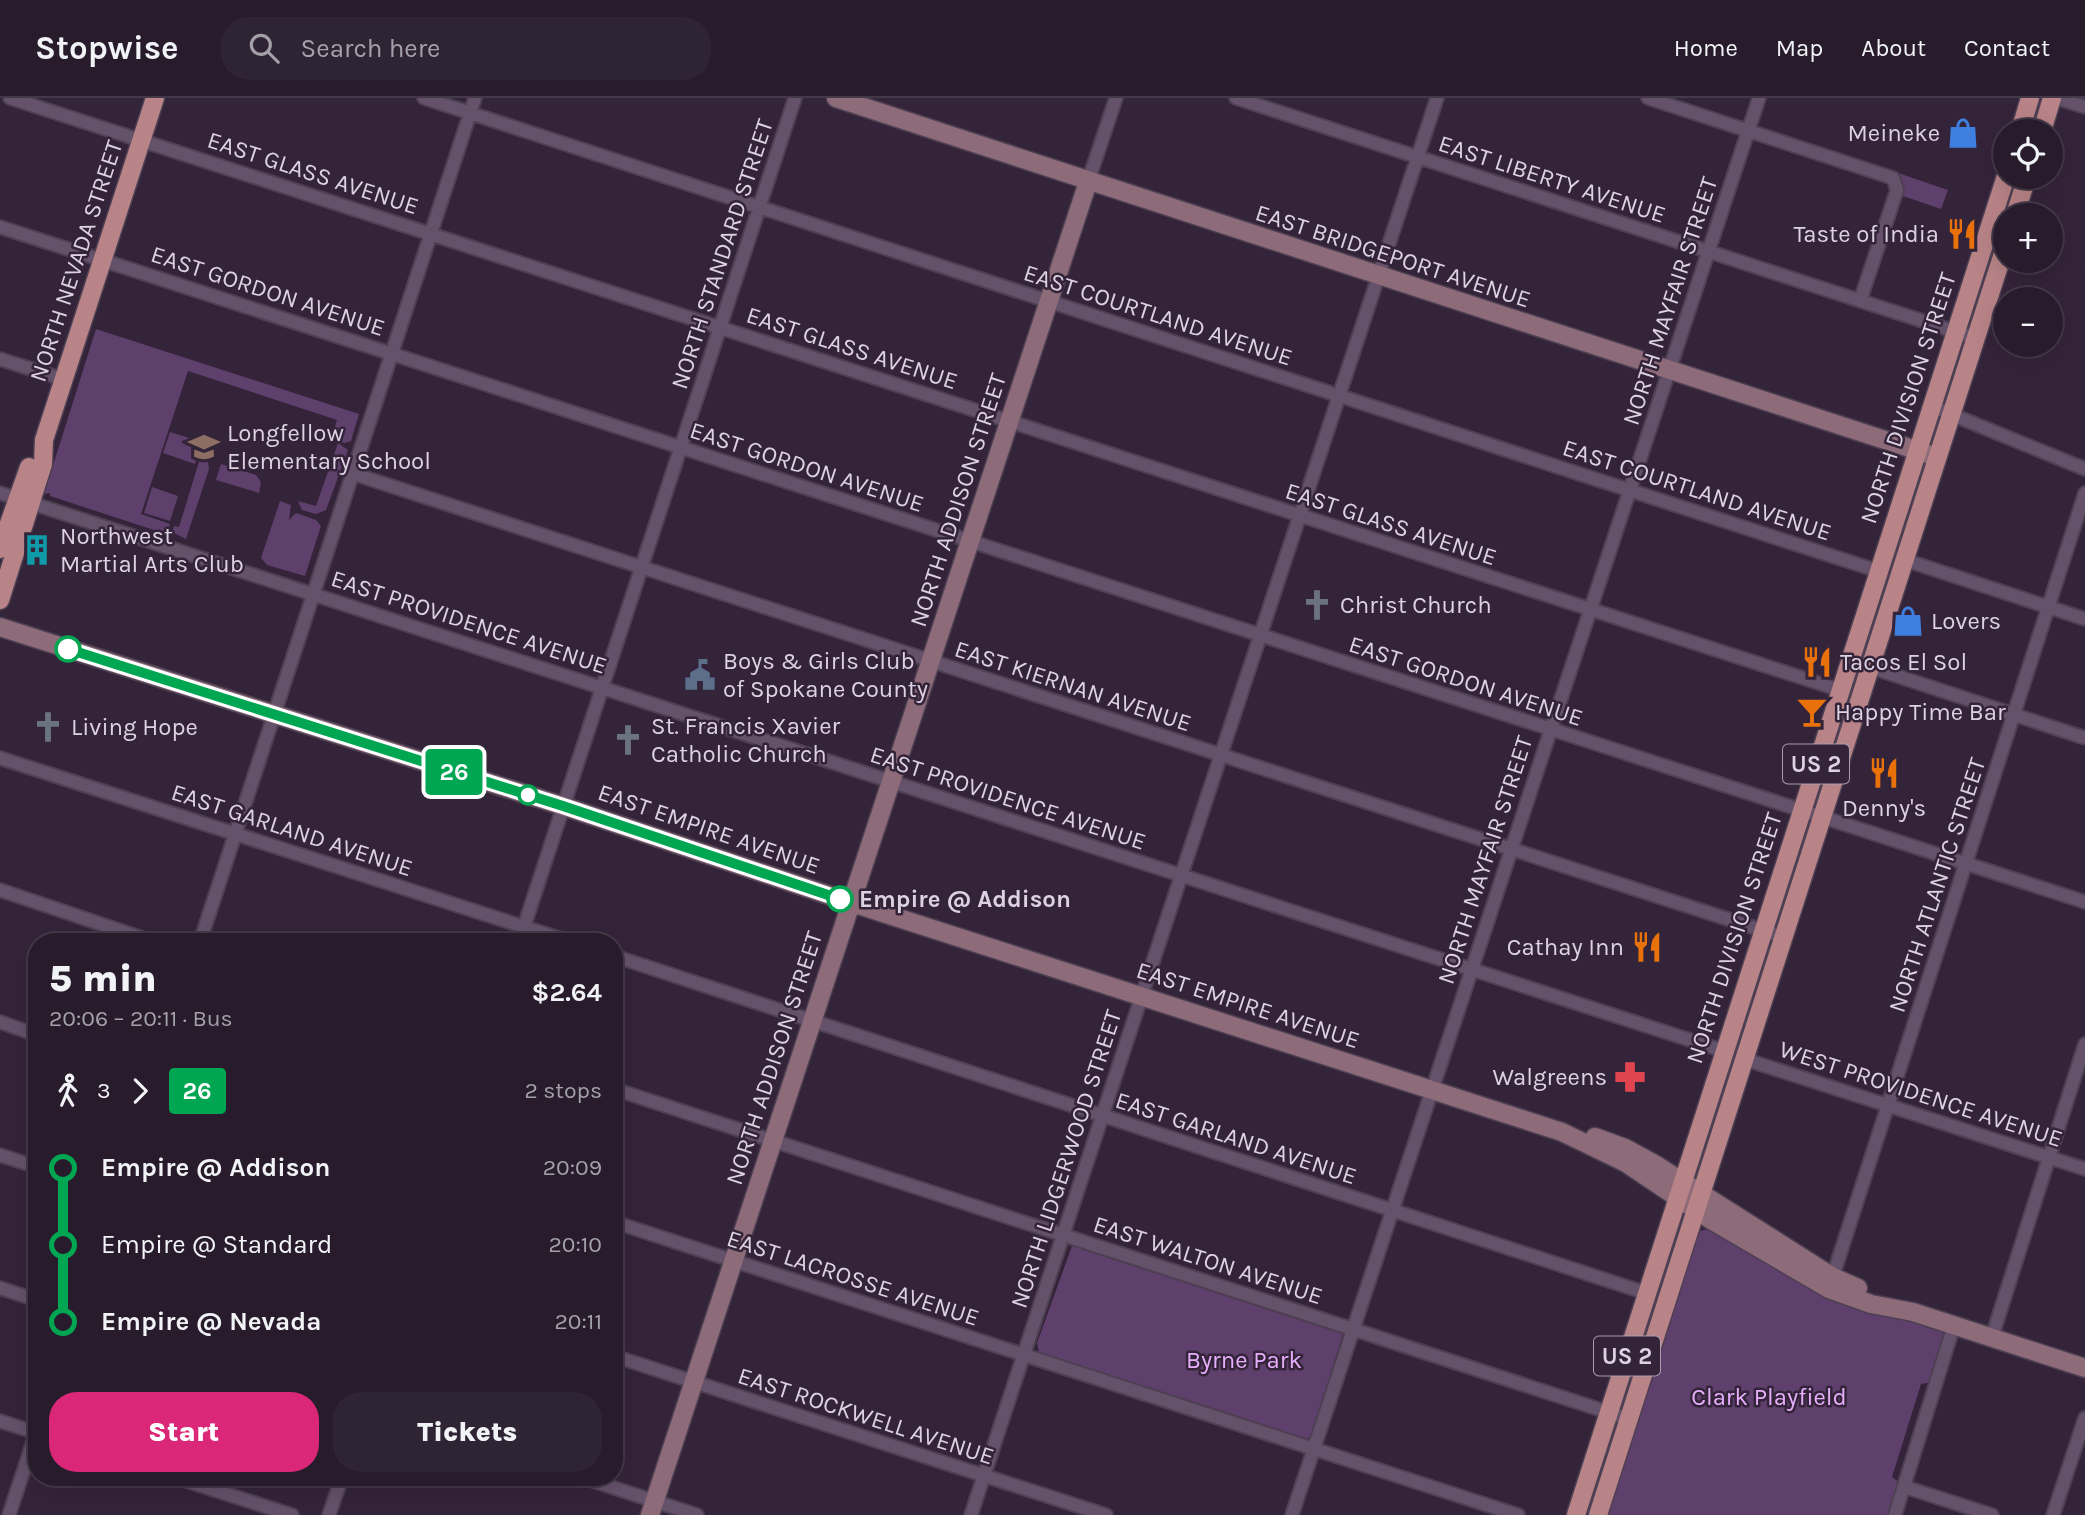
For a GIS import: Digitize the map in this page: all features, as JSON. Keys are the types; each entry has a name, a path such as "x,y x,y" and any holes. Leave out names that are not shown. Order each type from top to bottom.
{"main road":[{"name":"NORTH NEVADA STREET","path":"0,600 31,460 44,440 155,98"},
{"path":"2024,119 2031,98"},
{"path":"2047,119 2055,98"},
{"name":"NORTH DIVISION STREET","path":"1576,1515 2002,189"},
{"name":"NORTH DIVISION STREET","path":"1598,1515 1996,273"},
{"name":"NORTH NEVADA STREET","path":"0,549 24,501"},
{"path":"1870,596 1879,602 1862,655 1864,664 1870,667"},
{"path":"1840,690 1850,698 1838,736 1843,749"}],"street":[{"name":"EAST GLASS AVENUE","path":"10,98 1840,690"},
{"name":"EAST COURTLAND AVENUE","path":"424,98 1878,571"},
{"path":"203,933 475,98"},
{"name":"NORTH STANDARD STREET","path":"522,933 795,98"},
{"name":"EAST BRIDGEPORT AVENUE","path":"836,98 1088,183 1937,457"},
{"name":"NORTH ADDISON STREET","path":"652,1508 1116,98"},
{"name":"EAST LIBERTY AVENUE","path":"1236,98 1975,338"},
{"name":"NORTH LIDGERWOOD STREET","path":"971,1515 1437,98"},
{"path":"1648,98 1895,181 1897,190 1860,301"},
{"name":"NORTH MAYFAIR STREET","path":"1292,1515 1759,98"},
{"path":"2055,98 2085,107"},
{"name":"EAST GORDON AVENUE","path":"0,227 2085,902"},
{"path":"0,359 63,379"},
{"path":"1931,406 2085,469"},
{"name":"EAST KIERNAN AVENUE","path":"351,473 1783,937"},
{"name":"NORTH ATLANTIC STREET","path":"1831,1283 2085,493"},
{"name":"EAST PROVIDENCE AVENUE","path":"0,494 1724,1051"},
{"path":"1905,560 2085,619"},
{"name":"EAST EMPIRE AVENUE","path":"0,627 563,806 852,903 1562,1132 1680,1189 1786,1266 1831,1283 1871,1304 1913,1312 2085,1367"},
{"path":"1870,667 2085,738"},
{"name":"EAST GARLAND AVENUE","path":"0,758 545,933"},
{"path":"0,890 127,933"},
{"name":"EAST GARLAND AVENUE","path":"623,959 1647,1293"},
{"path":"0,1022 28,1032"},
{"path":"1992,1337 2085,1044"},
{"name":"WEST PROVIDENCE AVENUE","path":"1744,1059 2085,1169"},
{"name":"EAST WALTON AVENUE","path":"623,1092 1629,1419"},
{"path":"0,1155 28,1164"},
{"name":"EAST LACROSSE AVENUE","path":"623,1225 1518,1515"},
{"path":"0,1288 28,1297"},
{"path":"1895,1515 1954,1325"},
{"name":"EAST ROCKWELL AVENUE","path":"623,1359 1106,1515"},
{"path":"2053,1515 2085,1418"},
{"path":"0,1421 28,1429"},
{"path":"9,1515 28,1459"},
{"path":"202,1486 292,1515"},
{"path":"329,1515 339,1486"},
{"path":"602,1486 652,1508 697,1515"},
{"path":"1905,1487 1992,1515"}],"green space":[{"path":"1898,173 1948,190 1941,209 1900,195 1902,184"},
{"path":"96,329 359,414 351,441 345,443 331,439 337,420 188,371 141,514 170,524 166,534 50,496 50,493 44,494"},
{"path":"170,432 202,442 195,464 163,453"},
{"path":"338,443 348,450 326,510 316,514 302,510 298,501 316,506"},
{"path":"202,452 207,454 209,469 186,539 172,532 174,526 179,527"},
{"path":"221,464 256,475 261,482 259,493 216,480"},
{"path":"152,487 178,496 170,521 144,513"},
{"path":"280,501 291,505 289,520 296,513 316,520 321,526 305,576 267,565 261,558"},
{"name":"Clark Playfield","path":"1711,1228 1845,1300 1945,1333 1932,1382 1921,1384 1892,1477 1900,1483 1890,1515 1606,1515 1696,1238 1700,1231"},
{"name":"Byrne Park","path":"1072,1246 1343,1334 1311,1437 1304,1439 1039,1353 1037,1343"}],"bus line":[{"name":"26","path":"68,649 662,838 840,899"}],"place":[{"name":"Meineke","path":"1963,133"},
{"name":"Taste of India","path":"1962,234"},
{"name":"Longfellow Elementary School","path":"204,447"},
{"name":"Northwest Martial Arts Club","path":"37,550"},
{"name":"Christ Church","path":"1317,605"},
{"name":"Lovers","path":"1908,621"},
{"name":"Tacos El Sol","path":"1817,662"},
{"name":"Boys & Girls Club of Spokane County","path":"700,675"},
{"name":"Happy Time Bar","path":"1812,712"},
{"name":"Living Hope","path":"48,727"},
{"name":"St. Francis Xavier Catholic Church","path":"628,740"},
{"name":"Denny's","path":"1884,773"},
{"name":"Empire @ Addison","path":"840,899"},
{"name":"Cathay Inn","path":"1647,947"},
{"name":"Walgreens","path":"1630,1077"}]}
